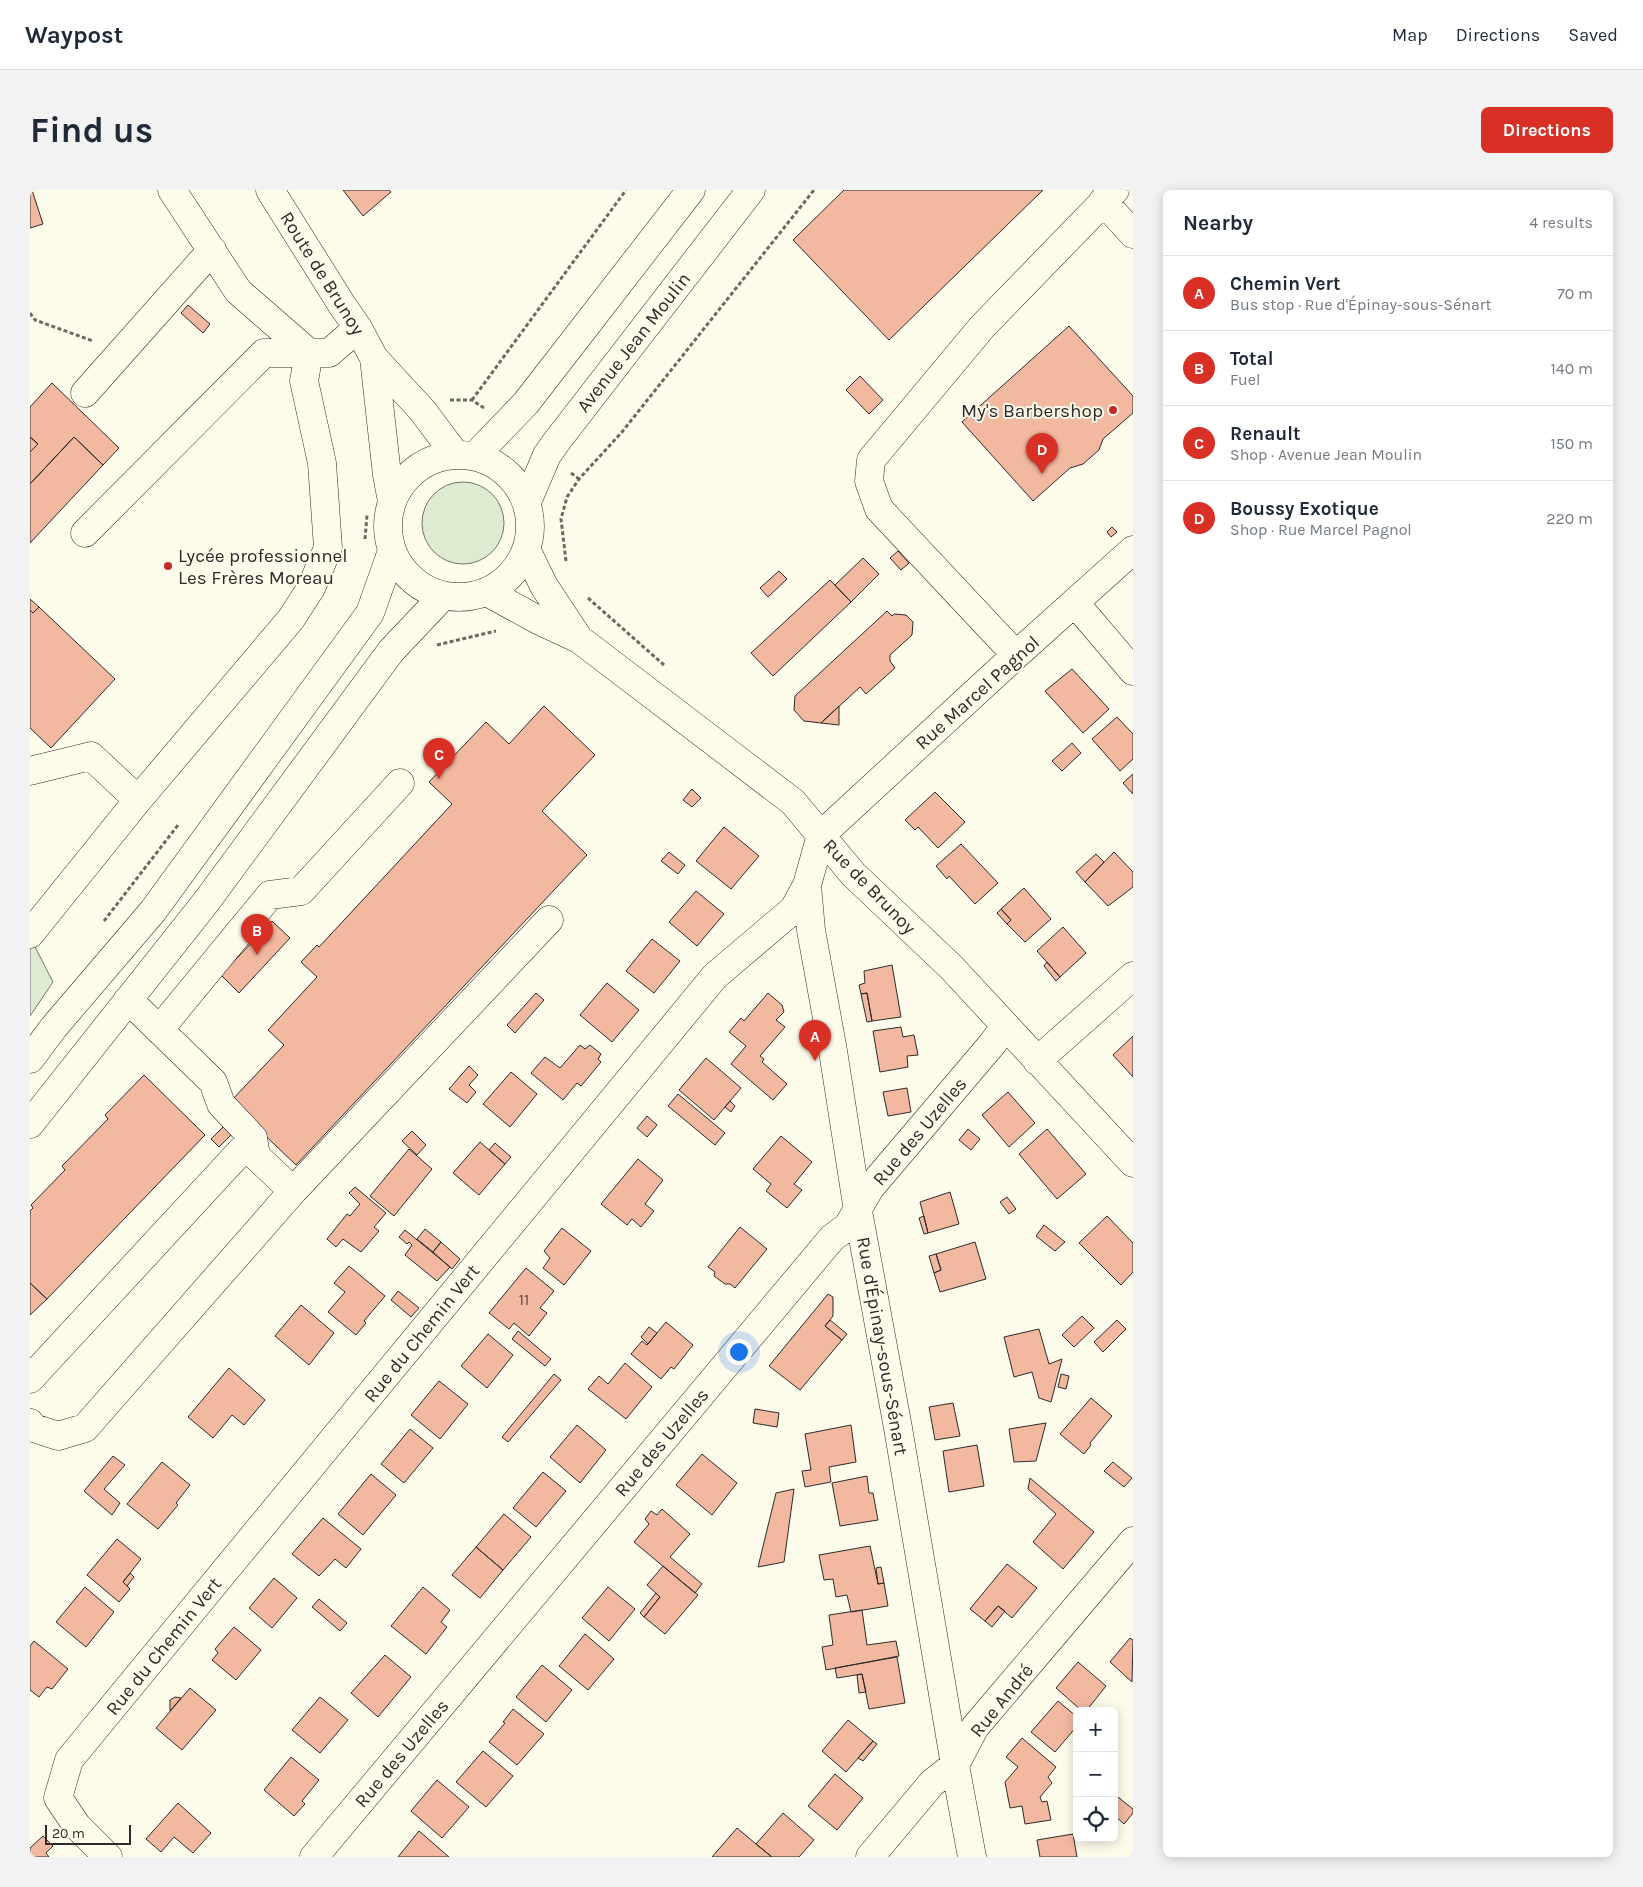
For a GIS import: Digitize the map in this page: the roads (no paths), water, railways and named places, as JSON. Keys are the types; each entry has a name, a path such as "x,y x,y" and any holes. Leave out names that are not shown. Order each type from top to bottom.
{"street":[{"path":"172,190 238,291 309,353"},
{"name":"Route de Brunoy","path":"270,190 358,328 374,358 465,455"},
{"path":"465,455 526,403 691,190"},
{"name":"Avenue Jean Moulin","path":"527,502 547,455 556,441 751,190"},
{"path":"1016,654 879,509 869,481 871,460 982,327 1109,196 1133,234"},
{"path":"85,394 212,250"},
{"path":"85,533 264,353 329,353 358,328"},
{"path":"30,934 138,800 291,619 311,588 328,548 322,463 304,382 309,353"},
{"name":"Route de Brunoy","path":"374,358 387,475 392,501"},
{"path":"465,455 498,465 516,481 527,502 531,518 531,535 527,551 518,568 504,582 487,592 466,598 443,596 421,587 404,572 392,551 388,534 388,518 392,501 402,483 417,468 435,459 465,455"},
{"name":"Rue Marcel Pagnol","path":"821,835 1016,654 1133,550"},
{"path":"30,1059 54,1027 153,911 370,613 392,551"},
{"name":"Rue de Brunoy","path":"527,551 544,586 579,639"},
{"name":"Rue de Brunoy","path":"487,592 538,620 579,639 793,802 853,874 951,967 1133,1164"},
{"path":"30,1124 206,902 391,651 443,596"},
{"path":"1075,603 1133,671"},
{"path":"30,771 92,756 138,800"},
{"path":"159,1030 270,895 301,891 400,783"},
{"name":"Rue d'Épinay-sous-Sénart","path":"821,835 807,886 811,930 833,1050 858,1211 898,1428 954,1765 972,1857"},
{"name":"Rue du Chemin Vert","path":"108,1857 77,1826 58,1798 70,1760 715,976 794,909 807,886"},
{"path":"30,1423 34,1428 58,1436 85,1428 293,1192 549,920"},
{"path":"1037,1061 1133,976"},
{"path":"127,1001 213,1082 221,1104 253,1138 256,1156 293,1192"},
{"name":"Rue des Uzelles","path":"314,1857 832,1238 848,1226 870,1188 993,1043 1005,1026"},
{"path":"30,1379 253,1138"},
{"name":"Rue André","path":"870,1857 932,1783 954,1765 975,1727 1133,1541"}],"place":[{"name":"My's Barbershop","path":"1113,410"},
{"name":"Boussy Exotique","path":"1042,474"},
{"name":"Lycée professionnel Les Frères Moreau","path":"168,566"},
{"name":"Renault","path":"439,779"},
{"name":"Total","path":"257,955"},
{"name":"Chemin Vert","path":"815,1061"}]}
